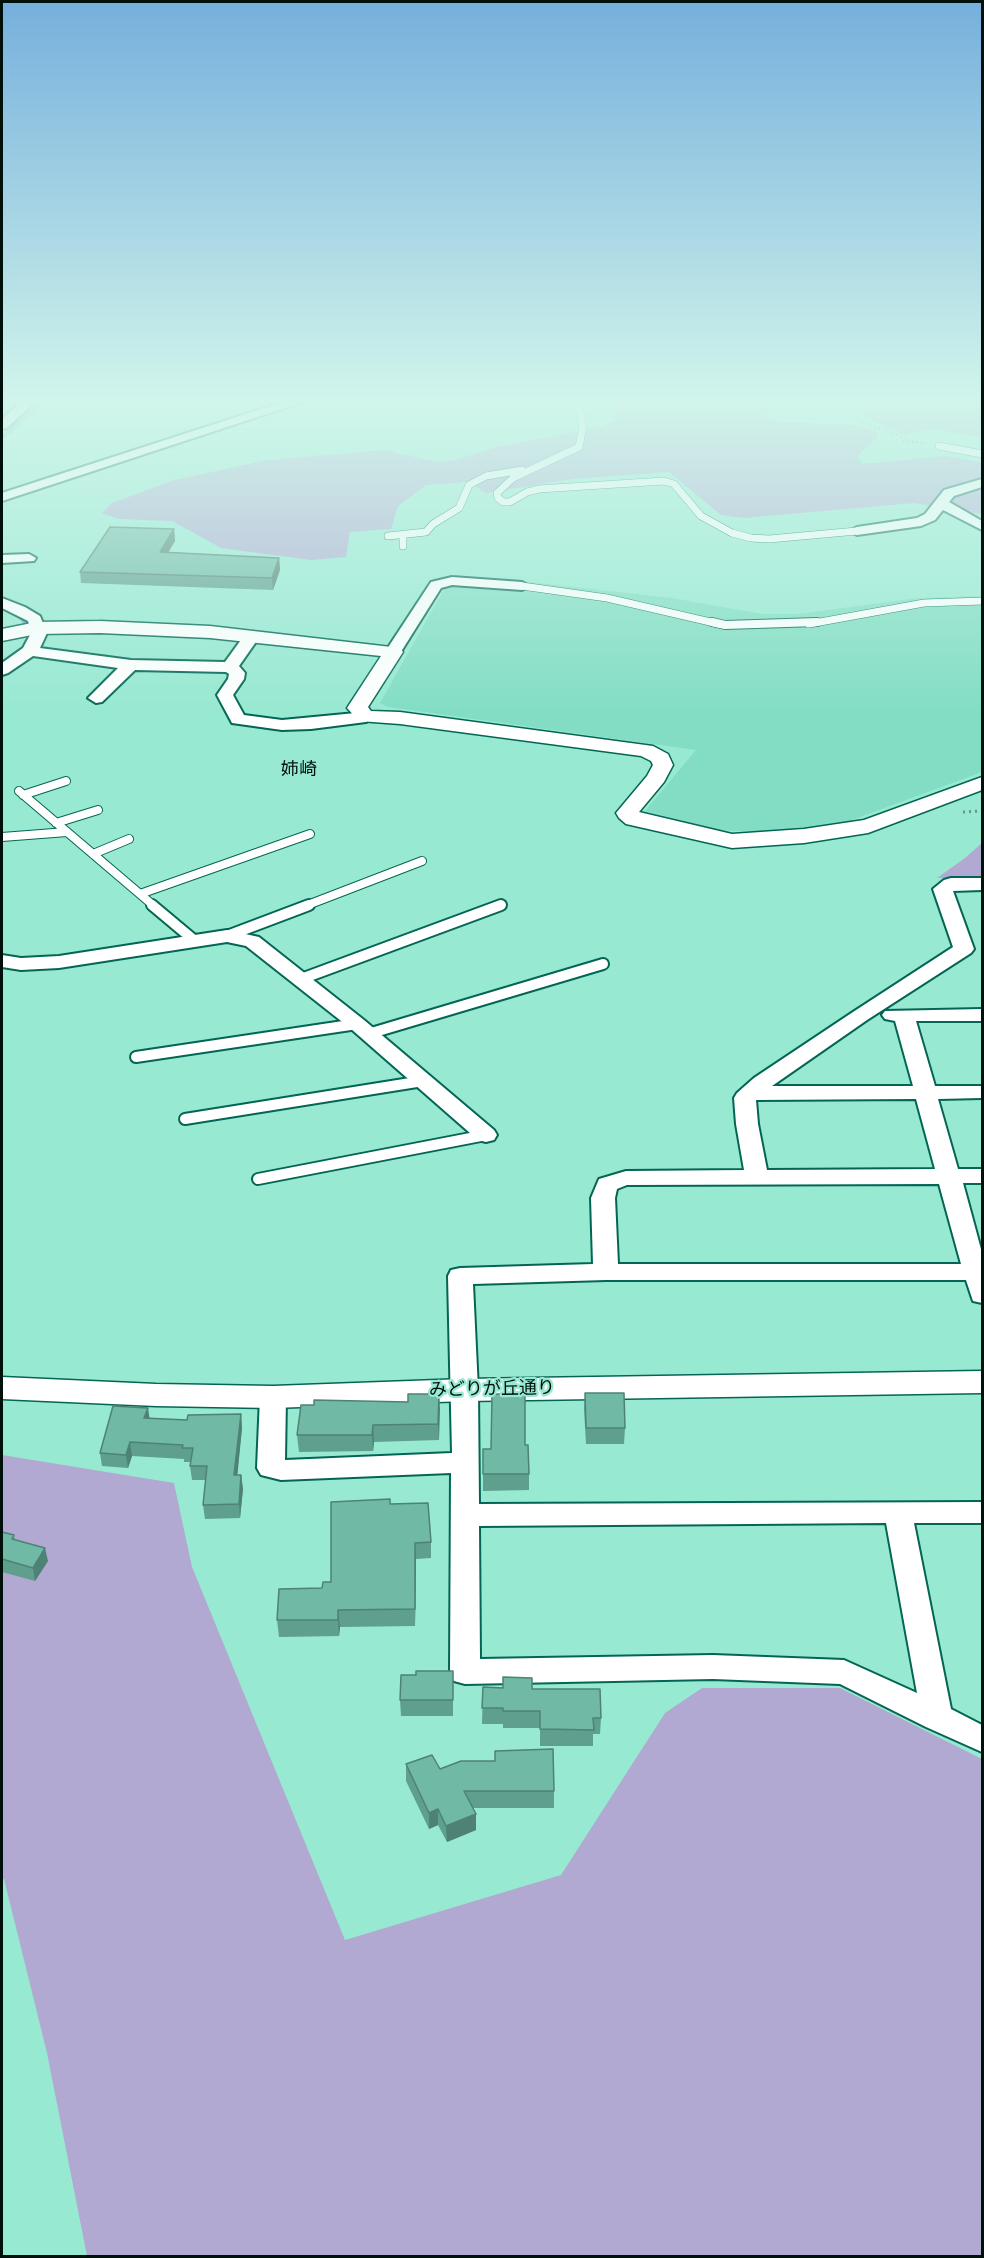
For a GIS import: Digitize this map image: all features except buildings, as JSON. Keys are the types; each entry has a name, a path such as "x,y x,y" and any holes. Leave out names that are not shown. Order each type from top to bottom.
{"street":[{"path":"857,531 921,522 930,517 942,504 982,526"},
{"path":"2,559 29,558"},
{"path":"366,717 357,708 436,585 452,580 522,586"},
{"path":"2,603 20,610 34,620 38,628 37,639 30,651 2,670"},
{"path":"2,635 38,628 100,627 252,636 393,652"},
{"path":"230,667 252,636"},
{"path":"30,651 131,665 230,667 237,673 236,679 225,695 238,719 282,725 366,717 400,718 646,750 661,758 663,765 657,778 627,813 634,819 732,841 804,836 868,826 982,783"},
{"path":"96,698 131,665"},
{"path":"757,1176 745,1098 860,1016 973,949 943,889 951,884 982,884"},
{"path":"2,961 21,964 59,962 227,936 252,941 363,1029 486,1135"},
{"path":"904,1015 980,1280 606,1272 460,1276 465,1390 465,1672 713,1667 844,1672 982,1739"},
{"path":"860,1016 982,1015"},
{"path":"751,1093 982,1092"},
{"path":"606,1272 603,1198 607,1184 626,1178 982,1176"},
{"name":"みどりが丘通り","path":"2,1388 156,1395 273,1397 465,1390 982,1382"},
{"path":"273,1397 271,1468 281,1470 465,1462"},
{"path":"466,1515 982,1512"},
{"path":"898,1513 937,1718"}],"lane":[{"path":"388,536 426,532 433,524 459,508 461,502"},
{"path":"690,502 701,516 732,533 752,538 769,539 857,531"},
{"path":"403,534 403,546"},
{"path":"522,586 607,598 725,625 807,624 924,603 982,601"},
{"path":"66,781 21,793 195,941"},
{"path":"56,823 99,810"},
{"path":"2,837 67,832"},
{"path":"140,894 310,834"},
{"path":"93,854 129,839"},
{"path":"227,936 422,861"},
{"path":"301,979 501,905"},
{"path":"136,1057 363,1029 603,964"},
{"path":"185,1119 423,1080"},
{"path":"258,1179 486,1135"}],"shaded area":[{"path":"403,502 398,506 391,529 350,532 346,557 311,560 221,548 172,521 119,519 102,513 112,503"},
{"path":"706,502 982,502 982,514 914,503 744,518 721,515"},
{"path":"529,582 672,598 762,614 798,614 918,598 982,596 982,772 841,824 763,832 719,830 645,811 696,750 388,707 380,703 444,589 460,584 521,590"},
{"path":"982,843 982,878 937,878 965,858"},
{"path":"2,1455 174,1483 192,1567 345,1940 561,1875 665,1713 702,1688 840,1688 982,1759 982,2256 87,2256 47,2053 4,1879 2,1879"}],"waterway":[{"path":"2,606 17,614 28,624"},
{"path":"26,622 34,629"}],"district":[{"name":"姉崎","path":"299,771"}]}
